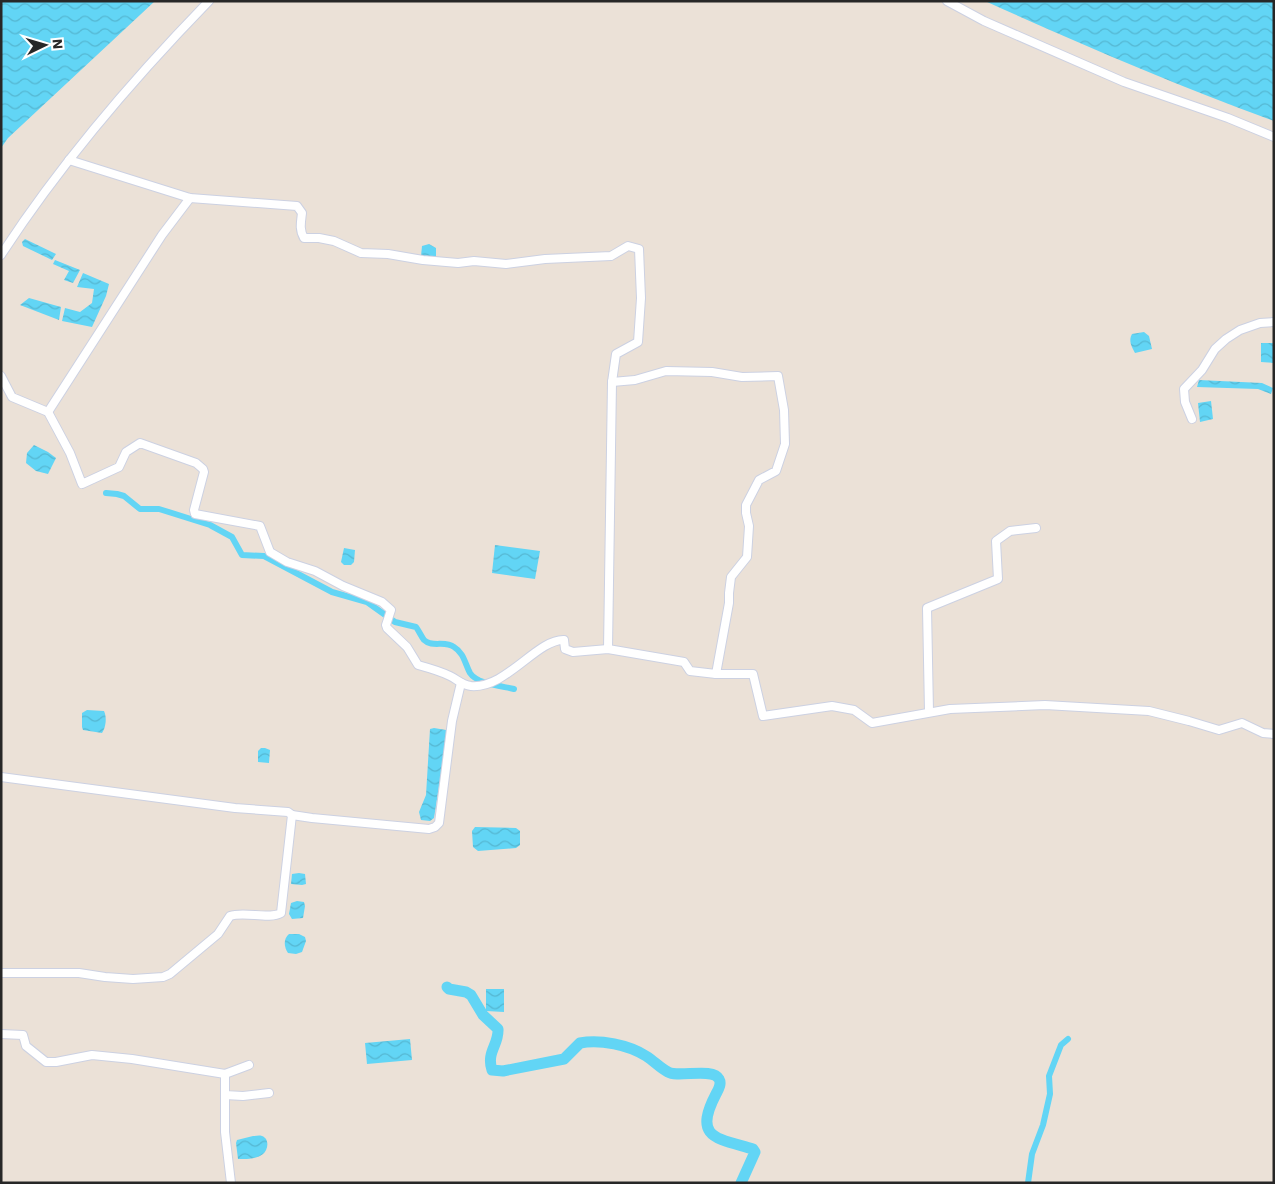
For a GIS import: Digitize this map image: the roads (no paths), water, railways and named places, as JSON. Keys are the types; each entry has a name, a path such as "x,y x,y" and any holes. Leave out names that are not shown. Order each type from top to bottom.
{"street":[{"path":"1,255 69,160 171,40 208,1"},
{"path":"947,1 984,21 1124,82 1228,118 1274,137"},
{"path":"69,160 190,198 296,206 302,213 300,227 304,238 319,238 360,252 458,263 474,261 506,264 545,259 611,256 628,246 639,249 641,298 638,342 616,354 612,382 608,649"},
{"path":"48,412 162,234 190,198"},
{"path":"1192,419 1185,402 1184,389 1202,370 1215,349 1240,330 1260,323 1274,322"},
{"path":"612,382 635,380 666,372 712,372 742,376 778,376 784,410 785,444 776,471 759,480 746,505 749,526 747,558 732,577 716,674"},
{"path":"1,376 12,397 48,412 70,453 82,484 119,467 126,452 140,443 196,463 204,472 194,510 195,514 260,526 270,552 287,562 315,571 343,586 382,602 390,608 390,616 386,625 389,631 407,646 418,665 442,672 461,684 468,686 484,686 514,669 555,640 564,640 565,649 573,652 608,649 684,662 690,671 716,674 753,674 762,716 832,706 854,710 872,723 950,709 1045,705 1149,711 1189,720 1219,730 1242,723 1263,733 1274,734"},
{"path":"929,712 927,608 998,579 996,541 1010,532 1036,528"},
{"path":"1,777 235,808 288,812 292,815 312,818 429,829 439,823 452,721 461,684"},
{"path":"1,973 79,973 133,979 163,977 170,974 218,934 230,916 242,913 274,916 281,913 292,815"},
{"path":"1,1034 23,1035 26,1046 46,1062 56,1062 92,1055 132,1059 225,1074 249,1065"},
{"path":"225,1074 225,1132 231,1183"},
{"path":"224,1095 243,1096 269,1093"}],"water":[{"path":"1,1 155,1 8,138 1,148"},
{"path":"985,1 1274,1 1274,121 1128,64"},
{"path":"25,239 56,254 52,260 23,246 22,242"},
{"path":"429,244 436,248 436,256 434,258 421,256 422,246"},
{"path":"55,260 80,270 73,283 64,280 69,271 53,264"},
{"path":"83,273 109,284 106,296 92,327 62,321 65,308 80,312 92,303 94,289 77,287"},
{"path":"29,298 61,307 59,320 20,305"},
{"path":"1144,332 1149,336 1152,349 1135,353 1130,339 1132,334"},
{"path":"1261,343 1274,343 1274,363 1261,362"},
{"path":"1199,380 1262,383 1273,388 1271,394 1258,389 1197,387"},
{"path":"1211,401 1213,419 1200,422 1198,403"},
{"path":"34,445 56,458 48,474 36,471 26,463 27,453"},
{"path":"495,545 540,551 535,579 492,573"},
{"path":"344,548 355,550 354,562 351,565 344,565 341,562"},
{"path":"87,710 104,711 106,722 102,733 83,730 82,713"},
{"path":"430,729 446,730 447,736 434,818 430,821 421,820 419,812 426,795"},
{"path":"261,748 270,750 269,763 258,762 258,751"},
{"path":"475,827 516,828 520,831 520,845 516,848 478,851 473,847 472,831"},
{"path":"292,874 305,874 306,884 291,884"},
{"path":"297,901 304,902 303,918 292,919 289,914 291,903"},
{"path":"289,934 299,934 305,937 306,941 302,952 296,954 288,953 285,943"},
{"path":"486,989 504,989 504,1012 486,1011"},
{"path":"410,1039 412,1060 367,1064 365,1043"},
{"path":"253,1136 265,1137 267,1147 265,1152 255,1158 238,1159 237,1140"}],"waterway":[{"path":"106,493 124,496 140,509 159,509 210,525 232,537 242,555 264,556 332,592 367,602 395,622 416,627 427,642 447,644 457,649 462,655 470,673 478,680 514,689"},
{"path":"447,987 471,995 483,1015 498,1029 497,1040 491,1058 492,1070 503,1071 564,1059 580,1043 596,1042 614,1044 639,1052 673,1074 703,1073 715,1076 719,1079 720,1085 709,1109 708,1128 712,1134 719,1138 753,1149 755,1152 741,1183"},
{"path":"1028,1183 1032,1154 1043,1125 1050,1094 1049,1076 1061,1045 1068,1039"}]}
